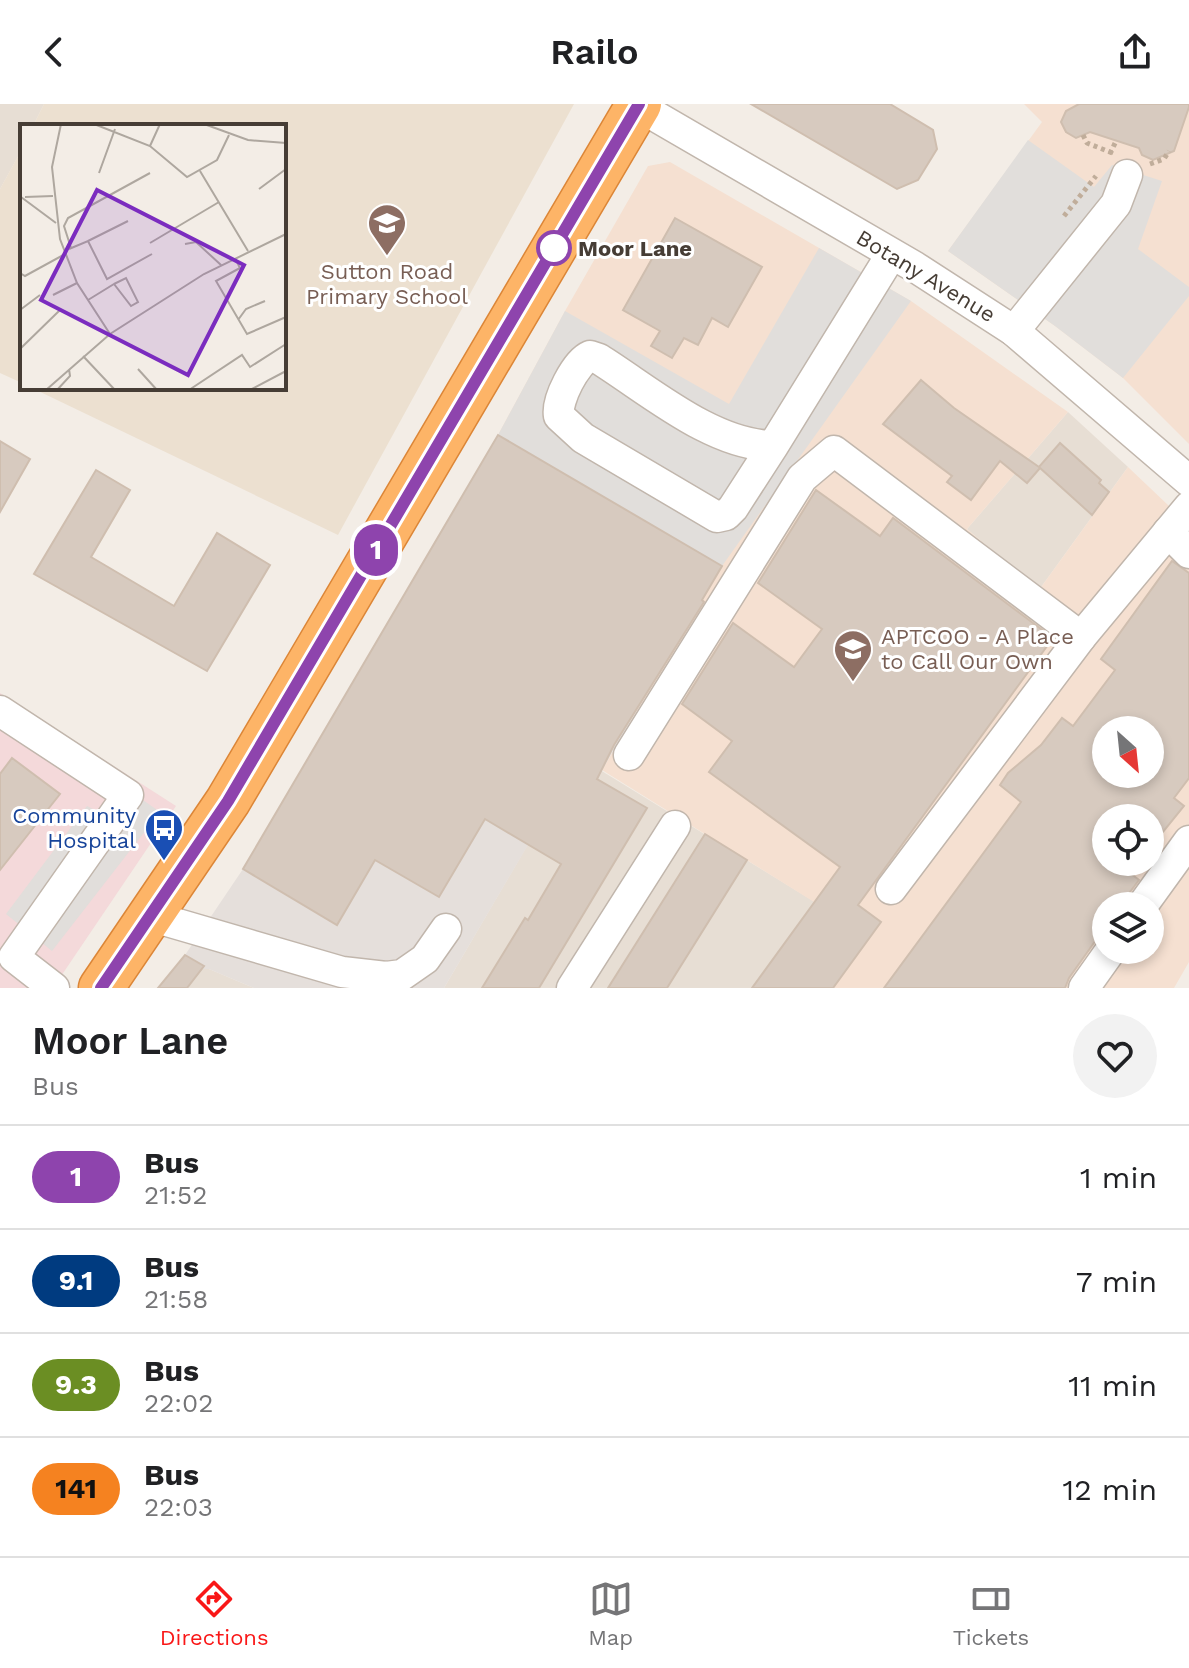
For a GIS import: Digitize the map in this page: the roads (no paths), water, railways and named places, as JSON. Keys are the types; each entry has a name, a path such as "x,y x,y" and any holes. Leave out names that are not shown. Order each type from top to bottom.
{"highway":[{"path":"106,982 228,801 638,105"}],"street":[{"name":"Botany Avenue","path":"638,105 915,267 1014,331 1187,475"},
{"path":"1014,331 1116,204 1114,163"},
{"path":"773,446 754,445 713,432 590,356 581,361 558,406 559,416 583,438 717,517 726,515 773,446 891,255"},
{"path":"629,755 802,478 834,451 1081,637"},
{"path":"891,889 1081,637 1179,542 1189,507"},
{"path":"0,711 128,795 14,957 54,988"},
{"path":"572,988 675,826"},
{"path":"1152,892 1189,841"},
{"path":"150,916 342,972 386,977 402,975 425,959 446,929"},
{"path":"1084,988 1101,964"}],"place":[{"name":"Moor Lane","path":"554,248"},
{"name":"Sutton Road Primary School","path":"387,257"},
{"name":"APTCOO - A Place to Call Our Own","path":"853,683"},
{"name":"Community Hospital","path":"164,862"}]}
